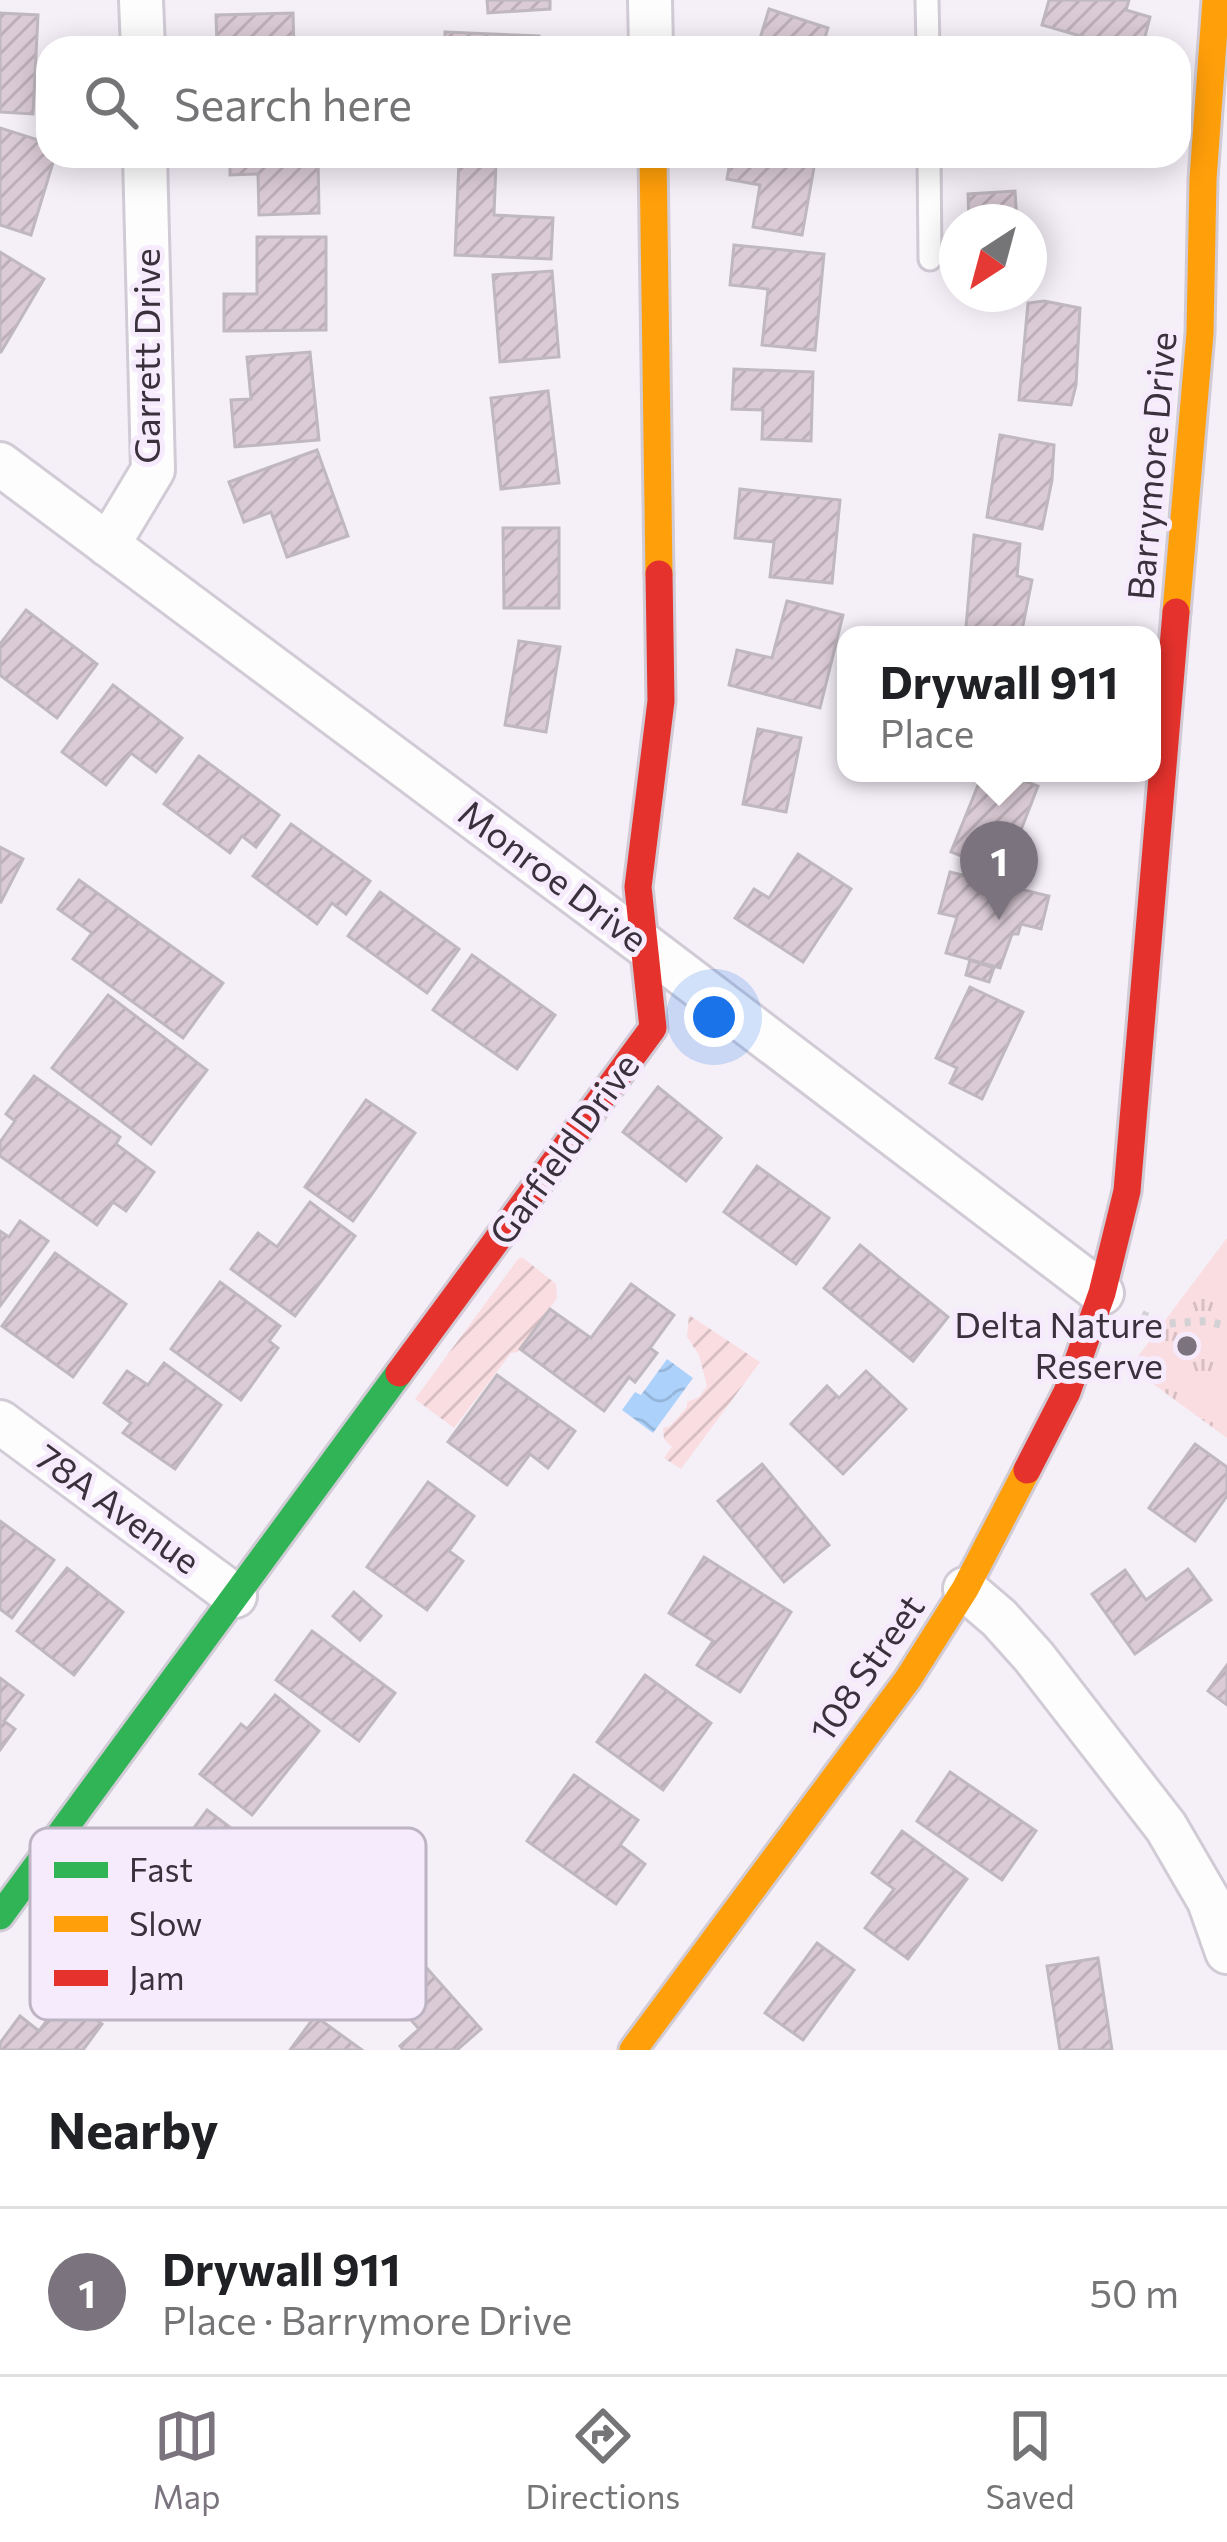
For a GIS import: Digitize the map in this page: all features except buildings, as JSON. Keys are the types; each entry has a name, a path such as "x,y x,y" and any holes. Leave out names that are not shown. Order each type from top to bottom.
{"street":[{"path":"141,0 142,36"},
{"path":"650,0 651,36"},
{"name":"Barrymore Drive","path":"1114,1299 1200,333 1203,179 1216,0"},
{"name":"Garrett Drive","path":"108,544 153,470 145,168"},
{"name":"Garfield Drive","path":"65,1828 653,1028 638,887 661,701 653,168"},
{"name":"Monroe Drive","path":"0,464 1114,1299"},
{"name":"108 Street","path":"633,2050 908,1679 965,1589 1114,1299"},
{"name":"78A Avenue","path":"0,1422 235,1596"},
{"path":"965,1589 1034,1658 1166,1828 1209,1901 1227,1952"},
{"name":"Garfield Drive","path":"0,1916 30,1875"}],"lane":[{"path":"927,0 928,36"},
{"path":"929,168 930,259"}],"path":[{"path":"1114,1299 1163,1324 1206,1321 1227,1327"}],"green space":[{"name":"Delta Nature Reserve","path":"1227,1238 1227,1438 1130,1367"},
{"path":"522,1257 556,1284 557,1298 454,1428 415,1399"},
{"path":"689,1315 760,1362 681,1469 664,1458 672,1447 664,1439 663,1428 707,1386 699,1355 687,1337"}],"water":[{"path":"667,1359 693,1378 653,1433 622,1410 635,1392 641,1395"}],"traffic: fast":[{"path":"65,1828 399,1373"},
{"path":"0,1916 30,1875"}],"traffic: slow":[{"path":"1176,612 1200,333 1203,179 1216,0"},
{"path":"653,168 659,574"},
{"path":"633,2050 908,1679 965,1589 1027,1470"}],"traffic: jam":[{"path":"399,1373 653,1028 638,887 661,701 659,574"},
{"path":"1027,1470 1067,1392 1102,1293 1127,1191 1176,612"}],"place":[{"name":"Drywall 911","path":"999,920"},
{"name":"Delta Nature Reserve","path":"1187,1346"}]}
